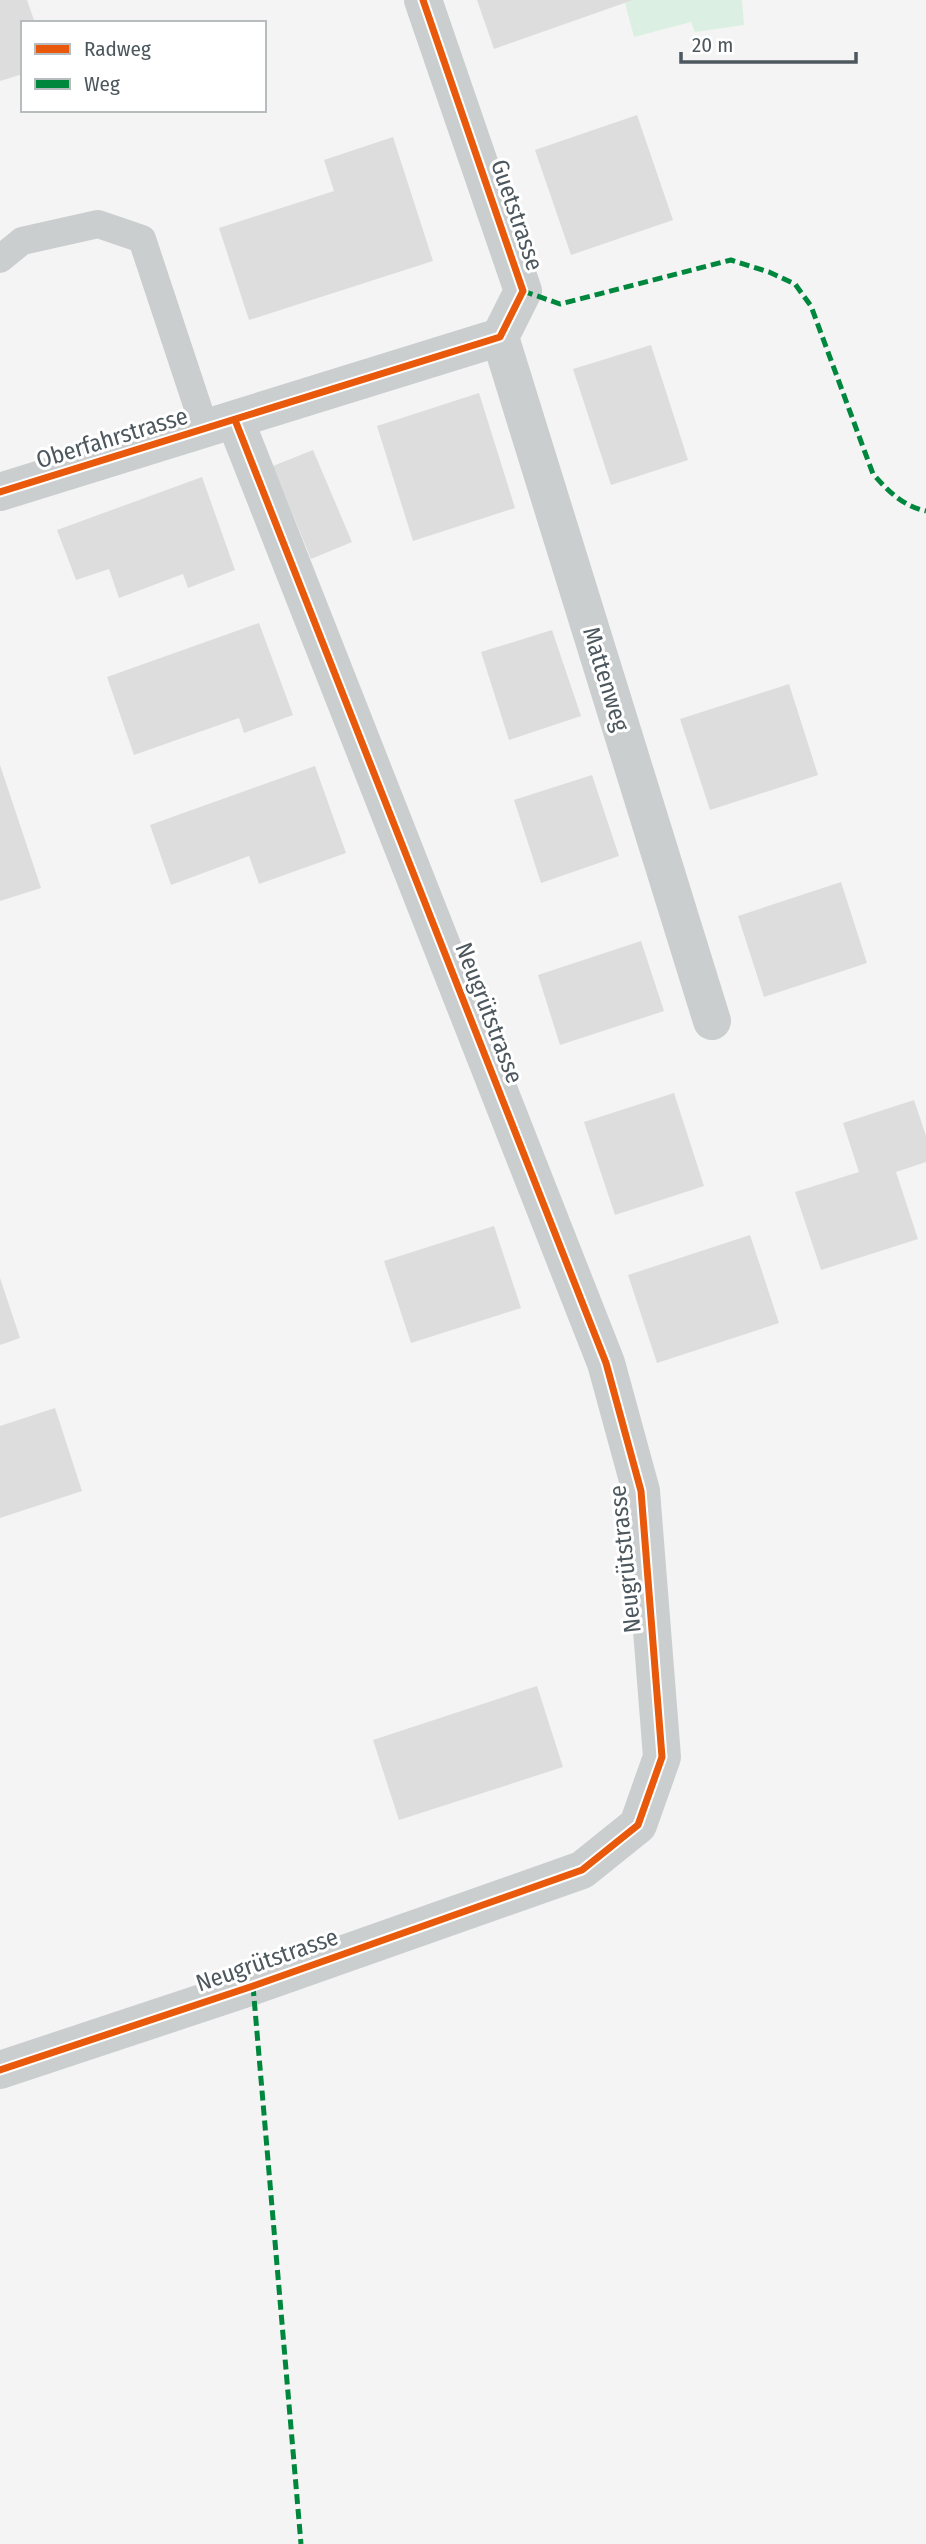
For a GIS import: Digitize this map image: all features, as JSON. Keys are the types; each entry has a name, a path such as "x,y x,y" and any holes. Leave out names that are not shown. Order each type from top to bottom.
{"street":[{"name":"Guetstrasse","path":"423,0 523,291 500,337"},
{"path":"220,425 500,337"},
{"name":"Mattenweg","path":"500,337 712,1021"},
{"name":"Oberfahrstrasse","path":"0,492 220,425"},
{"name":"Neugrütstrasse","path":"0,2070 253,1986 582,1870 638,1825 662,1757 641,1491 606,1363 220,425"}],"lane":[{"path":"0,259 22,241 98,224 142,239 220,425"}],"green space":[{"path":"633,0 742,0 744,25 695,32 691,22 634,37 625,3"}],"building":[{"path":"0,0 27,0 34,21 21,21 21,75 0,81"},
{"path":"477,0 633,0 494,49"},
{"path":"637,115 673,220 571,255 535,150"},
{"path":"393,137 433,261 249,320 219,228 334,191 324,160"},
{"path":"651,345 688,460 611,485 573,369"},
{"path":"479,393 515,508 413,541 377,426"},
{"path":"313,450 352,542 311,559 273,466"},
{"path":"202,477 235,570 188,588 183,574 119,598 109,569 76,580 57,530"},
{"path":"259,623 293,715 244,733 239,718 134,755 107,677"},
{"path":"552,630 581,716 509,740 481,652"},
{"path":"789,684 818,775 710,810 680,719"},
{"path":"0,765 41,888 0,901"},
{"path":"315,766 346,853 259,884 249,856 171,885 150,825"},
{"path":"592,775 619,856 541,883 514,800"},
{"path":"841,882 867,963 764,997 738,916"},
{"path":"641,941 664,1011 560,1045 538,975"},
{"path":"674,1093 704,1186 615,1215 584,1122"},
{"path":"914,1100 926,1136 926,1162 896,1172 918,1239 821,1270 795,1192 859,1172 843,1123"},
{"path":"494,1226 521,1308 411,1343 384,1261"},
{"path":"750,1235 779,1323 657,1363 628,1275"},
{"path":"0,1278 20,1338 0,1345"},
{"path":"55,1408 82,1491 0,1518 0,1426"},
{"path":"537,1686 563,1767 399,1820 373,1740"}],"marked path":[{"path":"523,291 560,304 731,260 769,272 795,284 811,306 873,474 897,497 910,506 926,511"},
{"path":"253,1986 301,2544"}],"cycle path":[{"path":"0,492 500,337 523,291 423,0"},
{"path":"0,2070 253,1986 582,1870 638,1825 662,1757 641,1491 606,1363 235,420"}]}
